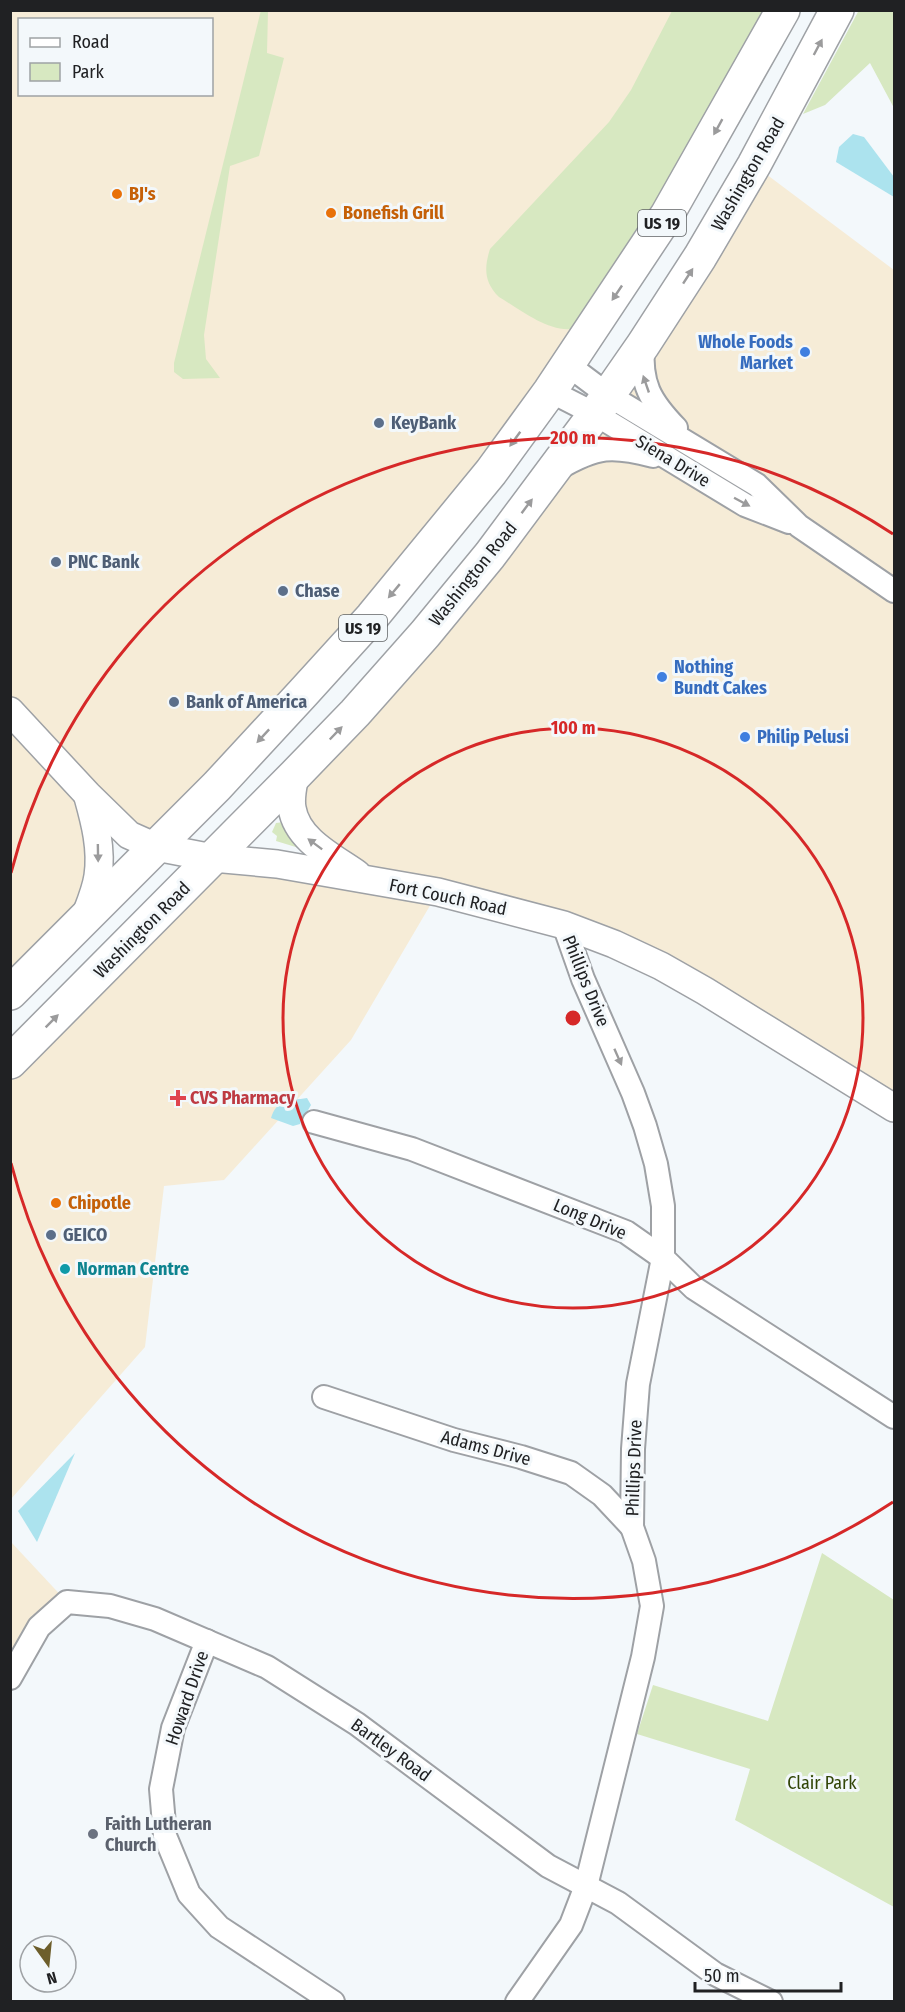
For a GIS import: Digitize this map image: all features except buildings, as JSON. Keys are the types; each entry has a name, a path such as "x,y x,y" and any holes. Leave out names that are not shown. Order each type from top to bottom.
{"main road":[{"name":"US 19","path":"10,993 217,786 372,617 491,472 559,378 667,216 783,10"},
{"name":"Washington Road","path":"10,1062 355,713 425,634 490,555 602,404 700,257 754,165 837,10"}],"street":[{"path":"643,345 643,379 653,402 694,447"},
{"path":"559,378 602,404"},
{"name":"Siena Drive","path":"559,378 602,404 694,447 757,485 799,526 894,591"},
{"name":"Siena Drive","path":"602,404 674,461 745,505 799,526"},
{"path":"553,472 578,457 604,449 618,448 674,461"},
{"name":"Fort Couch Road","path":"10,711 88,795 129,835 156,847 213,858 277,864 438,892 564,925 614,944 661,966 894,1108"},
{"path":"296,775 292,809 297,823 308,839 362,879"},
{"path":"85,917 98,876 99,856 98,836 88,795"},
{"name":"Phillips Drive","path":"517,2001 571,1925 586,1886 643,1657 652,1606 644,1561 632,1527 633,1449 638,1384 663,1258 663,1206 656,1164 645,1126 633,1093 583,980 564,925"},
{"name":"Long Drive","path":"314,1122 412,1149 626,1232 663,1258 694,1288 894,1417"},
{"name":"Adams Drive","path":"324,1397 454,1440 521,1457 571,1473 602,1495 632,1527"},
{"name":"Bartley Road","path":"10,1678 39,1627 68,1602 110,1606 155,1619 207,1641 267,1667 357,1724 548,1866 618,1903 715,1974 771,2001"},
{"name":"Howard Drive","path":"207,1641 173,1728 161,1789 165,1836 189,1894 219,1927 333,2001"}],"shaded area":[{"path":"11,11 783,11 550,391 156,847 89,797 98,876 11,993"},
{"path":"754,165 894,270 894,1108 705,991 438,892 351,1040 224,1180 164,1186 145,1347 11,1499 11,1062 213,858 361,878 308,839 292,794 425,634"},
{"path":"11,1542 67,1602 11,1678"}],"green space":[{"path":"261,10 268,11 267,53 284,58 259,156 230,166 204,335 206,359 220,378 183,379 174,372 174,363"},
{"path":"859,10 894,11 894,108 870,63 825,105 803,114"},
{"path":"672,11 769,11 686,164 577,328 557,328 547,325 499,297 490,286 487,262 490,249 609,122 631,90"},
{"path":"284,822 299,848 276,841 277,836 272,832 276,823"},
{"name":"Clair Park","path":"822,1553 894,1600 894,1907 735,1820 750,1769 637,1734 653,1685 768,1721"}],"water":[{"path":"853,134 864,137 894,177 894,197 836,162 839,147"},
{"path":"307,1098 311,1105 300,1124 293,1126 271,1118 280,1104"},
{"path":"75,1453 37,1542 18,1511"}],"place":[{"name":"BJ's","path":"117,194"},
{"name":"Bonefish Grill","path":"331,213"},
{"name":"Whole Foods Market","path":"805,352"},
{"name":"KeyBank","path":"379,423"},
{"name":"PNC Bank","path":"56,562"},
{"name":"Chase","path":"283,591"},
{"name":"Nothing Bundt Cakes","path":"662,677"},
{"name":"Bank of America","path":"174,702"},
{"name":"Philip Pelusi","path":"745,737"},
{"name":"CVS Pharmacy","path":"178,1098"},
{"name":"Chipotle","path":"56,1203"},
{"name":"GEICO","path":"51,1235"},
{"name":"Norman Centre","path":"65,1269"},
{"name":"Faith Lutheran Church","path":"93,1834"}]}
